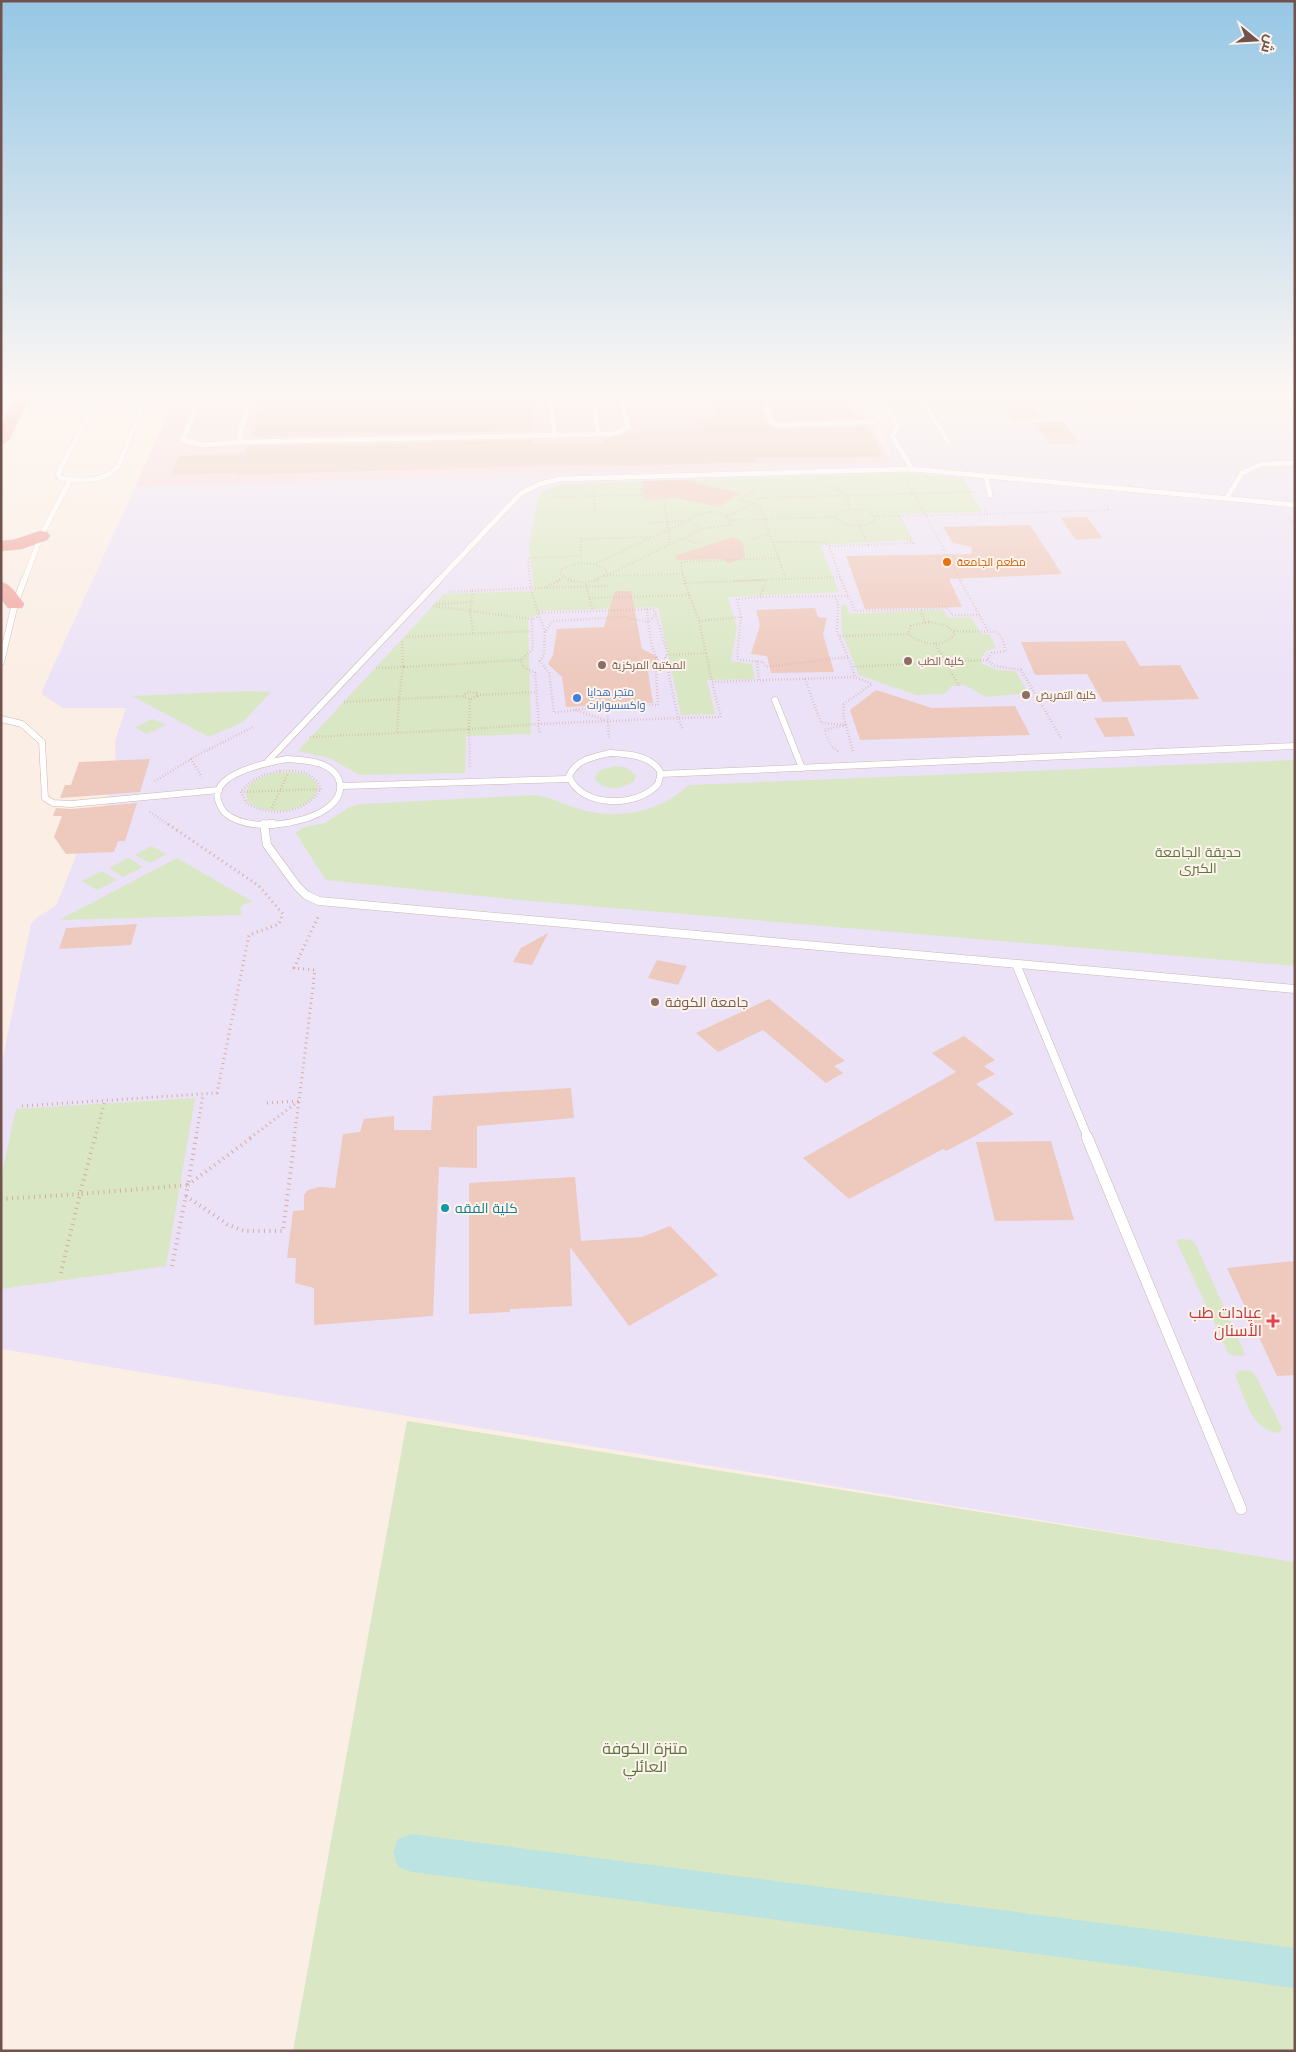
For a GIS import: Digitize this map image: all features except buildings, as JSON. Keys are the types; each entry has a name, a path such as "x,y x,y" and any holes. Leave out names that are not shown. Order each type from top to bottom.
{"highway":[{"path":"1,546 15,545 40,536"},
{"path":"1,587 14,604"}],"lane":[{"path":"1,662 14,604 40,536 67,486"},
{"path":"268,761 521,493 533,486"},
{"path":"988,486 990,495"},
{"path":"1088,486 1295,505"},
{"path":"1226,499 1234,486"},
{"path":"776,700 802,768"},
{"path":"1,719 22,724 42,742 45,798 53,803 71,804 219,790"},
{"path":"660,774 1295,746"},
{"path":"610,752 638,756 657,766 660,774 659,782 653,790 634,798 610,801 581,794 572,787 568,779 569,771 575,764 596,754 610,752"},
{"path":"287,759 320,763 332,769 340,777 343,786 340,796 332,805 319,813 292,822 264,824 246,822 232,817 222,809 218,800 219,790 226,781 237,773 268,761 287,759"},
{"path":"343,786 568,779"},
{"path":"264,824 267,845 296,886 306,895 319,901 1295,989"},
{"path":"1016,964 1241,1509"}],"path":[{"path":"910,486 988,631"},
{"path":"786,579 757,503 757,498 976,492 972,486"},
{"path":"756,488 739,500 757,503"},
{"path":"595,510 594,496 642,495"},
{"path":"847,496 850,509"},
{"path":"835,517 839,512 850,509 869,511 876,516 1109,510 1101,497"},
{"path":"664,502 670,544"},
{"path":"728,516 757,503"},
{"path":"984,506 988,514"},
{"path":"595,564 693,516 704,513 717,513 728,516 731,520"},
{"path":"731,520 835,517 840,522 860,525 871,523 876,519 876,516"},
{"path":"773,542 822,542 829,546 913,543 900,516"},
{"path":"688,520 692,525 702,528 720,528 729,525 731,520"},
{"path":"648,522 685,521"},
{"path":"860,525 868,545"},
{"path":"544,588 564,578 585,582 605,576 702,528"},
{"path":"753,539 770,534"},
{"path":"583,562 581,539 651,537"},
{"path":"683,538 697,544"},
{"path":"829,546 855,611 947,607 952,615 980,615"},
{"path":"581,556 528,558 531,588 538,615 545,632 544,655 540,661 549,673 554,713 607,705 658,705 656,671 658,661 652,646 647,609"},
{"path":"314,730 307,737 720,716 699,621 685,583 680,562 778,558"},
{"path":"564,578 560,572 562,568 583,562 595,564 606,569 605,576"},
{"path":"605,576 683,574"},
{"path":"685,583 840,577"},
{"path":"760,597 767,580"},
{"path":"585,582 594,611"},
{"path":"442,592 609,586"},
{"path":"473,591 470,612 473,633"},
{"path":"589,598 689,595"},
{"path":"835,596 838,605 837,632 855,677"},
{"path":"848,596 760,597 737,600 741,617 737,658 739,660 763,662 766,667 848,657"},
{"path":"472,602 430,605 532,619 538,615 654,609 668,655 665,656 678,718 682,728"},
{"path":"920,609 925,622"},
{"path":"648,622 656,614"},
{"path":"545,632 552,621 625,617 648,622"},
{"path":"699,621 741,617"},
{"path":"370,668 521,660 533,648 532,619"},
{"path":"908,634 911,626 925,622 945,625 954,631 997,632 1002,638 1006,651 992,653 987,660"},
{"path":"839,636 908,634 921,642 935,643 952,639 954,631"},
{"path":"406,637 533,632"},
{"path":"397,733 403,667 402,639"},
{"path":"935,643 959,686"},
{"path":"668,655 706,653"},
{"path":"521,660 524,667 535,673 540,734"},
{"path":"852,667 987,660 995,666 1021,670 1061,738"},
{"path":"757,661 758,680"},
{"path":"712,682 855,677 872,684 844,704 843,715 855,758"},
{"path":"805,679 821,723 846,725"},
{"path":"464,696 470,692 477,695 537,692"},
{"path":"346,695 339,702 464,696 470,699"},
{"path":"470,699 477,695"},
{"path":"470,699 470,774"},
{"path":"607,705 610,752"},
{"path":"574,710 608,721"},
{"path":"843,754 831,746 824,730 846,725"},
{"path":"22,1106 217,1093 249,935 279,924 283,914 259,886 128,798 196,756 253,727"},
{"path":"271,811 288,772"},
{"path":"247,804 241,792 322,789"},
{"path":"186,1196 227,1224 244,1231 284,1231 315,970 294,968 320,914"},
{"path":"172,1266 203,1094"},
{"path":"60,1276 106,1100"},
{"path":"267,1104 299,1100"},
{"path":"1,1199 188,1185 299,1100"}],"shaded area":[{"path":"136,486 174,486 135,487"},
{"name":"جامعة الكوفة","path":"1295,486 1295,1562 1,1349 1,1067 31,924 39,916 56,906 82,841 97,827 116,773 115,741 126,708 63,708 43,695 42,691 135,487"}],"green space":[{"path":"559,486 967,486 982,512 898,514 913,543 905,540 820,545 839,592 728,597 737,628 731,661 752,664 755,679 707,680 715,714 681,715 658,607 542,611 528,619 531,734 466,736 465,773 360,775 329,758 298,751 444,594 534,591 529,545 538,499 543,491"},
{"path":"846,604 849,614 943,609 948,618 971,617 981,634 989,634 996,648 987,650 981,658 982,664 997,670 1015,671 1029,693 986,697 964,685 952,686 944,694 916,695 859,675 842,633 841,605"},
{"path":"248,691 271,692 243,722 209,737 132,696"},
{"path":"153,719 166,725 147,734 135,727"},
{"name":"حديقة الجامعة الكبرى","path":"1295,760 1295,966 519,900 326,880 295,832 305,827 325,823 350,807 361,804 535,795 591,812 621,814 650,808 677,795 689,785"},
{"path":"613,766 625,767 636,775 634,781 624,786 613,788 603,786 595,779 597,772"},
{"path":"284,772 299,773 313,779 318,787 314,796 298,807 287,810 265,809 247,801 246,791 253,782 268,775"},
{"path":"151,846 166,854 150,863 135,855"},
{"path":"129,858 143,867 123,877 109,868"},
{"path":"177,858 253,902 244,904 240,908 242,915 59,920"},
{"path":"102,871 117,880 97,890 82,881"},
{"path":"195,1098 166,1266 1,1289 1,1178 16,1109"},
{"path":"1176,1240 1191,1240 1196,1245 1245,1354 1241,1356 1229,1355"},
{"path":"1246,1370 1252,1372 1257,1378 1281,1426 1282,1430 1278,1433 1269,1431 1261,1426 1250,1411 1235,1375 1239,1371"},
{"name":"متنزة الكوفة العائلي","path":"407,1421 1295,1562 1295,2051 293,2051"}],"waterway":[{"path":"412,1853 1295,1968"}],"place":[{"name":"مطعم الجامعة","path":"947,562"},
{"name":"كلية الطب","path":"908,661"},
{"name":"المكتبة المركزية","path":"602,665"},
{"name":"كلية التمريض","path":"1026,695"},
{"name":"متجر هدايا واكسسوارات","path":"577,698"},
{"name":"جامعة الكوفة","path":"655,1002"},
{"name":"كلية الفقه","path":"445,1208"},
{"name":"عيادات طب الأسنان","path":"1273,1321"}]}
